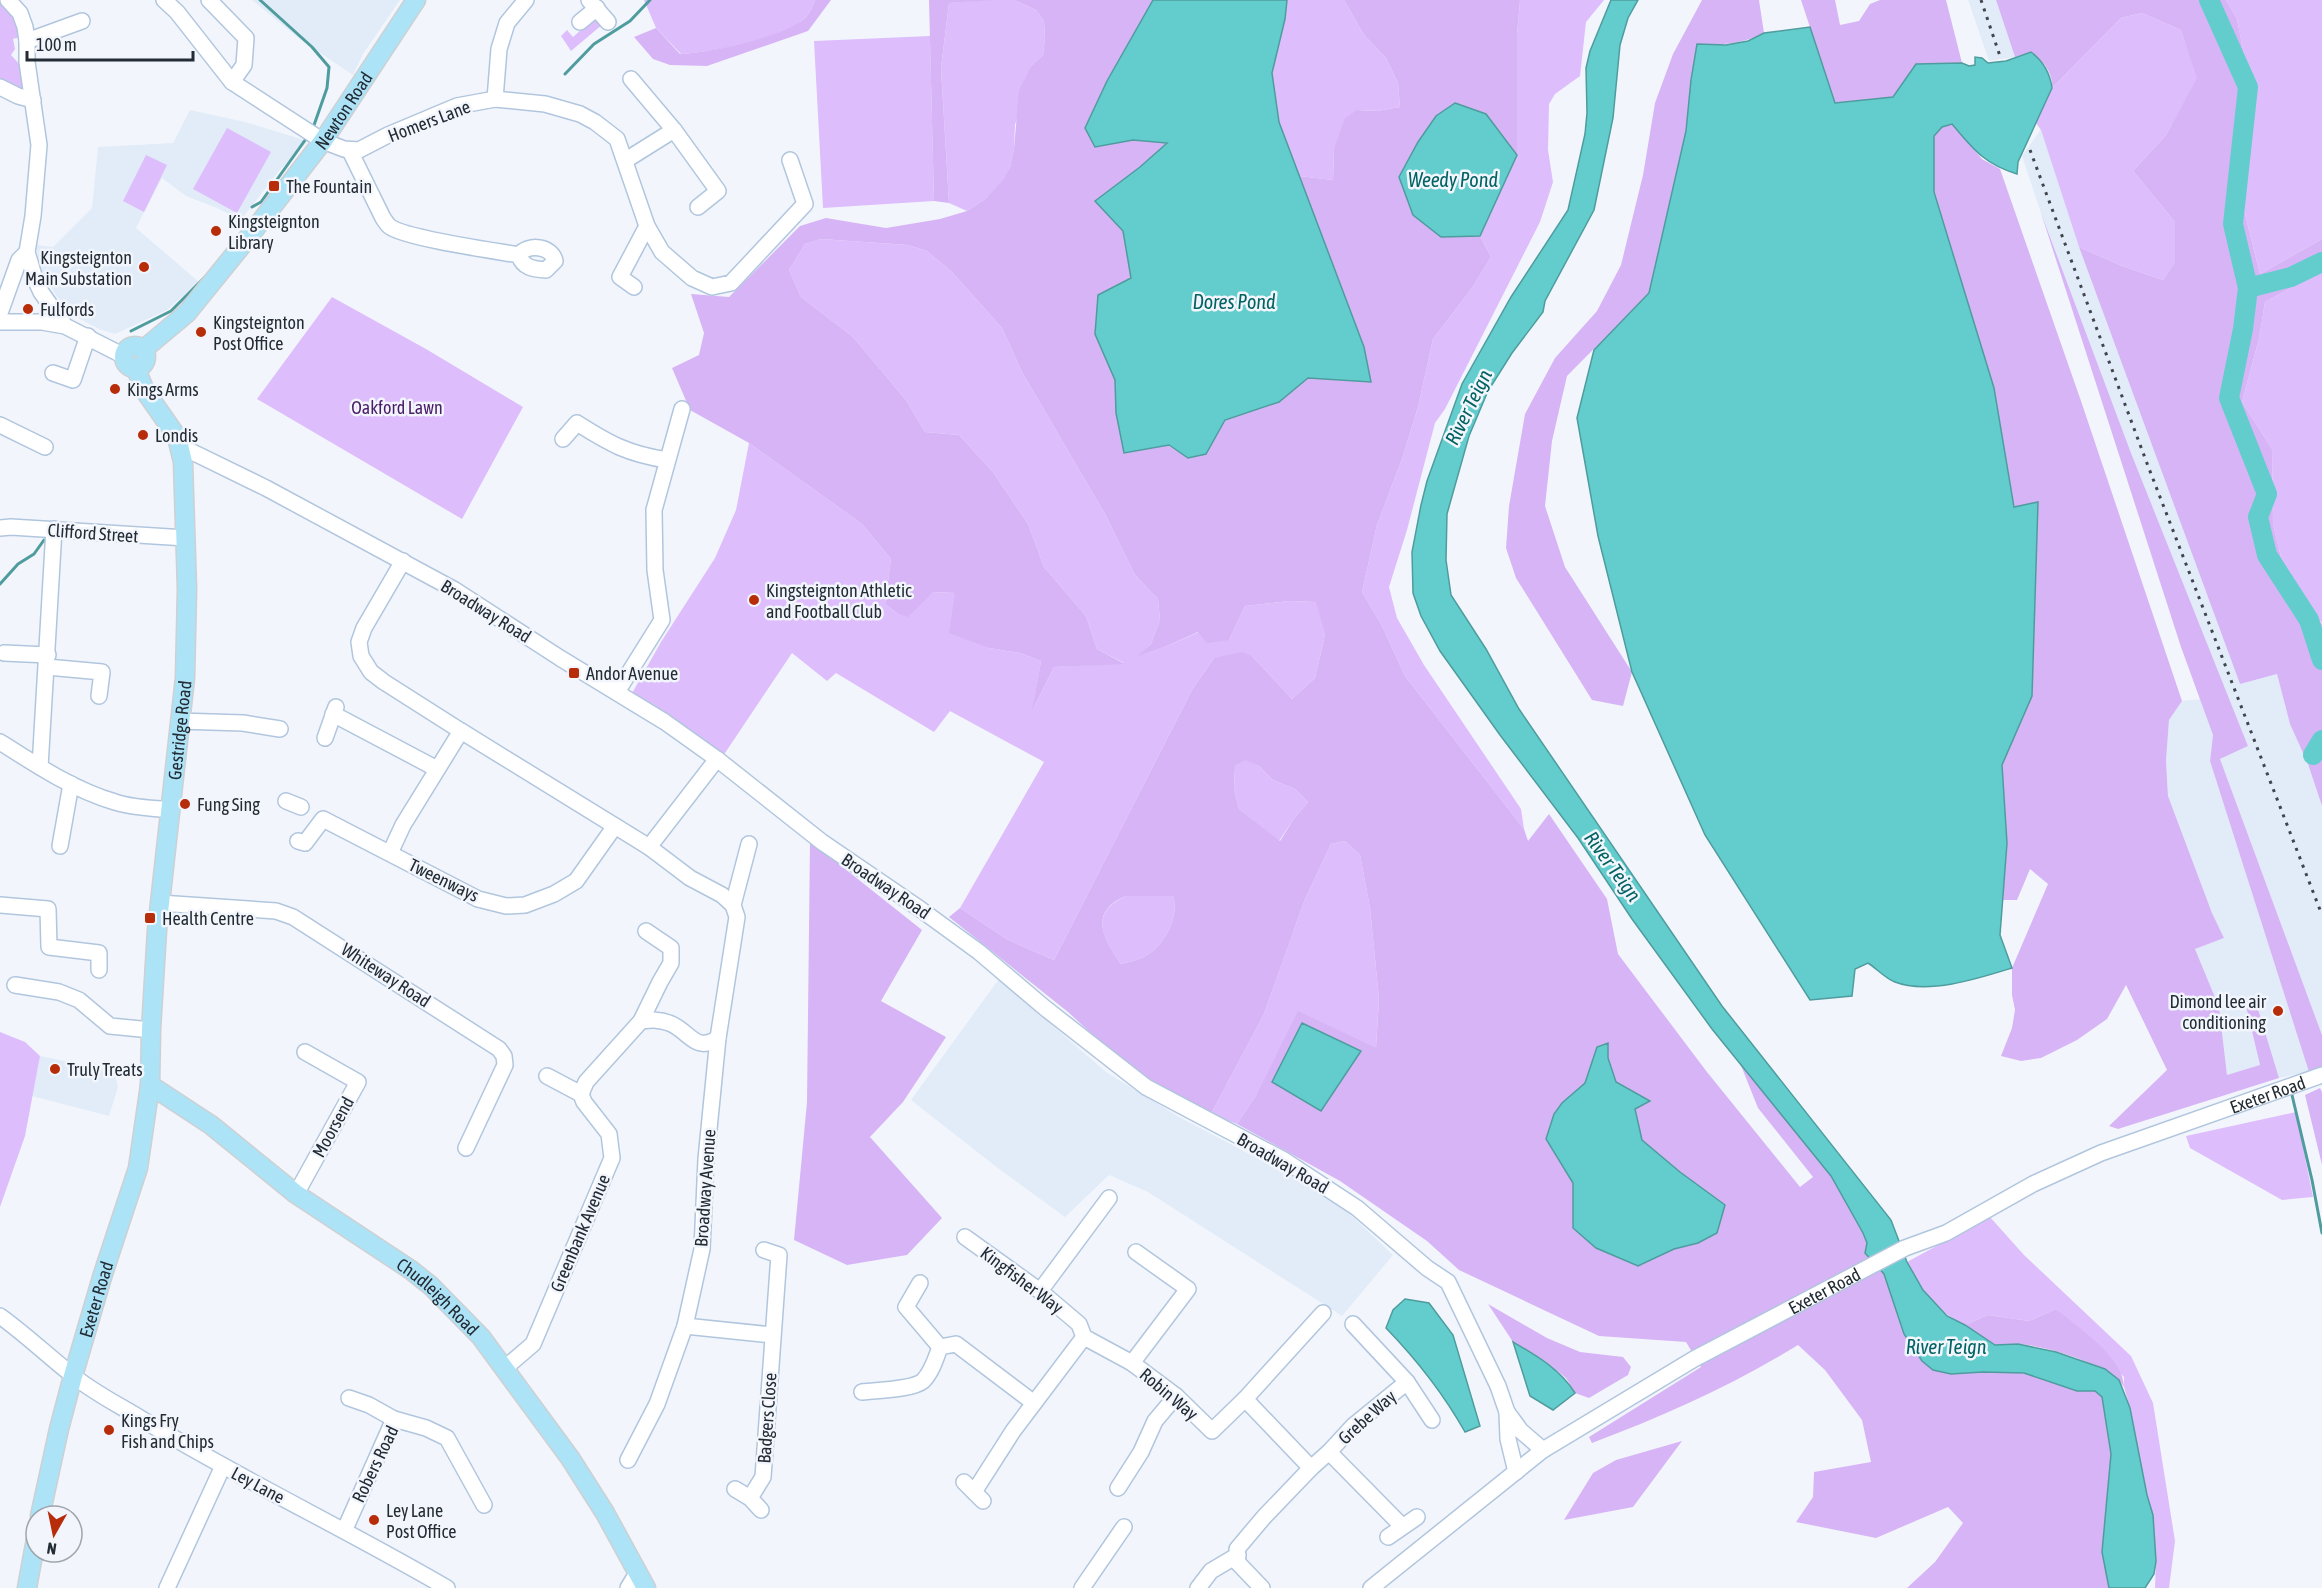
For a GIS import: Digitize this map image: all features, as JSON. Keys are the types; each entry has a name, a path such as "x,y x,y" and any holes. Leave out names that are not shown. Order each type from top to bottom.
{"main road":[{"name":"Newton Road","path":"130,362 145,363 147,356 144,350 191,309 318,138 416,0"},
{"path":"130,362 145,391 177,437 180,446"},
{"name":"Gestridge Road","path":"150,1085 151,1030 160,903 171,810 186,639 186,538 183,462 180,446"},
{"name":"Chudleigh Road","path":"150,1085 211,1125 296,1194 392,1257 431,1286 481,1337 570,1458 605,1513 637,1583"},
{"name":"Exeter Road","path":"43,1504 73,1376 138,1168 150,1085"},
{"path":"27,1588 31,1564"}],"street":[{"path":"8,0 20,13 27,41 27,62 39,145 27,252 41,292 65,326"},
{"path":"164,0 177,12 232,82 318,138 350,151 383,218 390,227 432,239 519,255"},
{"path":"209,0 246,38 244,65 232,82"},
{"path":"495,99 499,49 507,23 526,0"},
{"path":"580,22 593,4 608,22"},
{"path":"27,41 82,21"},
{"path":"631,79 674,130 718,191 698,207"},
{"path":"0,87 33,100"},
{"name":"Homers Lane","path":"350,151 359,150 388,135 457,106 495,99 545,104 580,114 606,129 617,139 647,226 662,252 692,278 712,287 731,283 805,204 790,160"},
{"path":"626,160 674,130"},
{"path":"634,287 620,277 647,226"},
{"path":"0,313 19,260 27,252"},
{"path":"0,322 42,322 65,326 88,336 130,362"},
{"path":"53,373 72,380 88,336"},
{"path":"617,692 662,620 653,536 654,510 682,409"},
{"path":"563,438 577,423 610,445 639,456 667,460"},
{"path":"0,442 4,426 45,447"},
{"name":"Broadway Road","path":"180,446 227,468 455,590 665,722 717,759 822,842 921,909 979,952 1045,1008 1146,1087 1284,1160 1349,1203 1448,1282 1498,1386 1507,1413 1508,1439 1516,1472"},
{"name":"Clifford Street","path":"0,528 54,529 186,538"},
{"path":"40,767 54,529"},
{"path":"403,561 364,628 359,642 362,656 371,672 461,731 649,847 690,878 722,895 733,905"},
{"path":"4,653 102,672 99,696"},
{"path":"325,738 335,710 437,769"},
{"path":"179,721 243,723 280,729"},
{"path":"390,853 403,825 461,731"},
{"path":"0,742 71,784 115,802 171,810"},
{"path":"649,847 717,759"},
{"path":"60,846 71,784"},
{"name":"Tweenways","path":"286,801 478,899 506,906 525,905 554,894 576,881 615,826"},
{"path":"298,841 305,843 311,812"},
{"name":"Broadway Avenue","path":"628,1460 657,1404 685,1326 702,1249 706,1159 718,1038 737,917 733,905 749,844"},
{"name":"Whiteway Road","path":"160,903 276,911 293,917 499,1049 504,1056 505,1065 466,1148"},
{"path":"0,905 48,909 49,947 99,953 99,970"},
{"path":"581,1094 586,1082 641,1021 671,963 671,948 646,931"},
{"path":"15,985 59,992 79,1000 110,1026 151,1030"},
{"path":"641,1021 657,1020 669,1023 697,1043 704,1044 718,1038"},
{"name":"Moorsend","path":"296,1194 358,1082 305,1052"},
{"name":"Exeter Road","path":"1371,1588 1544,1450 1669,1372 1905,1248 1946,1233 2033,1184 2101,1153 2320,1075"},
{"name":"Greenbank Avenue","path":"505,1368 533,1344 612,1158 609,1134 584,1102 581,1094 547,1076"},
{"path":"1040,1291 1109,1198"},
{"name":"Kingfisher Way","path":"965,1237 1040,1291 1082,1331"},
{"name":"Badgers Close","path":"750,1498 763,1477 778,1255 764,1250"},
{"path":"1132,1363 1188,1289 1136,1252"},
{"path":"920,1283 906,1307 940,1347"},
{"name":"Robin Way","path":"1082,1331 1132,1363 1176,1396 1212,1431 1245,1399 1323,1313"},
{"name":"Ley Lane","path":"0,1316 19,1329 73,1376 140,1418 223,1466 345,1529 447,1588"},
{"name":"Grebe Way","path":"1353,1324 1407,1382 1432,1420"},
{"path":"685,1326 772,1335"},
{"path":"974,1492 1082,1331"},
{"path":"940,1347 956,1344 1034,1403"},
{"path":"862,1392 921,1383 940,1347"},
{"name":"Grebe Way","path":"1329,1452 1353,1426 1407,1382"},
{"path":"1118,1488 1141,1452 1155,1421 1176,1396"},
{"path":"349,1398 369,1405 394,1419"},
{"path":"1245,1399 1311,1468"},
{"name":"Broadway Road","path":"1507,1413 1521,1431 1544,1450"},
{"name":"Robers Road","path":"345,1529 394,1419 426,1428 447,1438 484,1505"},
{"path":"1262,1588 1238,1563 1237,1549 1311,1468 1329,1452 1402,1526"},
{"path":"167,1588 223,1466"},
{"path":"735,1489 750,1498 761,1510"},
{"path":"1388,1537 1417,1517"},
{"path":"1082,1588 1124,1527"},
{"path":"1198,1588 1211,1571 1238,1556"}],"shaded area":[{"path":"252,0 400,0 363,54 353,75 301,40"},
{"path":"815,0 831,0 808,31 707,66 670,65 653,59 634,37 656,28 680,54 709,51 746,43 782,31 807,15"},
{"path":"929,0 996,0 949,3 941,68 949,203 934,201"},
{"path":"1014,0 1153,0 1107,81 1085,128 1095,147 1133,140 1167,142 1140,167 1123,231 1131,278 1095,334 1115,380 1116,413 1188,458 1206,454 1225,420 1279,402 1308,378 1371,382 1364,347 1299,176 1333,180 1334,149 1345,118 1357,110 1377,111 1400,107 1398,83 1386,58 1364,35 1344,0 1520,0 1517,35 1517,155 1486,114 1436,116 1418,142 1399,177 1441,237 1480,236 1491,257 1472,288 1433,339 1418,407 1402,459 1377,525 1362,592 1381,624 1405,676 1524,829 1528,841 1549,814 1607,899 1618,954 1707,1072 1800,1187 1813,1177 1758,1108 1740,1063 1831,1176 1863,1233 1867,1243 1865,1253 1884,1274 1904,1334 1922,1361 1970,1372 2013,1372 2034,1375 2077,1391 2095,1391 2102,1397 2111,1454 2102,1552 2109,1588 1907,1588 1935,1562 1963,1523 1948,1507 1876,1538 1796,1522 1813,1497 1814,1472 1871,1462 1862,1420 1825,1370 1798,1345 1698,1399 1592,1443 1589,1437 1701,1367 1686,1342 1599,1336 1459,1270 1427,1241 1340,1181 1237,1124 1257,1094 1298,1011 1376,1048 1379,999 1370,908 1360,855 1345,841 1331,844 1305,899 1264,1014 1211,1114 1131,1070 1068,1012 949,917 960,908 1008,940 1054,960 1192,690 1214,658 1242,652 1252,656 1292,699 1315,678 1325,635 1316,602 1289,601 1245,606 1229,640 1207,643 1198,632 1136,657 1151,644 1160,620 1158,599 1135,575 1105,514 1022,372 1002,328 952,272 927,251 908,245 821,239 805,244 789,270 801,297 853,337 906,400 925,432 959,435 993,472 1028,524 1044,567 1086,616 1097,649 1125,664 1054,667 1032,711 1041,661 1020,653 989,648 949,633 955,593 933,592 908,617 897,613 885,604 891,559 862,524 749,443 690,410 672,368 699,355 704,333 691,294 729,297 800,226 826,218 886,228 940,219 967,211 985,199 1004,179 1010,167 1014,149 1019,90 1032,65 1043,55 1044,21 1036,10","holes":["1245,760 1259,766 1273,780 1295,789 1308,802 1280,841 1239,809 1234,790 1235,766","1126,896 1173,896 1175,904 1169,931 1158,946 1141,958 1121,964 1109,945 1103,926 1103,918 1114,902","1607,1043 1608,1058 1616,1082 1650,1101 1635,1109 1642,1140 1725,1206 1698,1243 1674,1249 1638,1266 1573,1228 1573,1183 1546,1139 1554,1114 1562,1103 1585,1083 1597,1047"]},
{"path":"1702,0 1759,0 1764,33 1748,40 1732,43 1697,45 1686,131 1649,293 1567,376 1552,441 1545,506 1565,567 1632,672 1623,706 1592,700 1516,578 1506,548 1509,506 1525,414 1555,358 1597,311 1621,265 1643,175 1655,103 1673,54"},
{"path":"1801,0 1835,0 1840,25 1859,21 1870,4 1880,0 1946,0 1962,63 1916,64 1893,97 1835,103"},
{"path":"1968,0 1996,0 2015,57 1989,61"},
{"path":"1996,0 2226,0 2237,19 2250,85 2240,194 2260,274 2322,239 2322,271 2265,302 2259,339 2242,402 2272,449 2273,524 2281,557 2314,615 2322,624 2322,806 2308,764 2290,724 2277,674 2240,684 2079,247 2122,266 2163,280 2175,262 2175,222 2133,171 2166,135 2197,78 2181,30 2142,13 2121,18 2052,88 2049,72 2035,55 2031,52 2015,57"},
{"path":"190,110 245,122 308,141 278,172 241,220 186,196 162,178 136,228 199,282 167,310 115,334 99,329 80,319 57,297 40,268 36,245 53,247 92,208 98,147 173,143"},
{"path":"1952,123 1982,159 2000,169 2182,701 2169,720 2166,761 2168,796 2212,913 2224,938 2195,949 2219,1007 2227,1075 2260,1065 2245,1002 2255,999 2279,1078 2118,1129 2109,1126 2167,1070 2126,985 2107,1019 2077,1040 2041,1058 2021,1061 2001,1056 2012,1028 2015,1010 2012,995 2012,968 2048,884 2030,869 2017,900 2003,900 2007,843 2002,765 2032,696 2038,502 2014,507 1994,388 1934,192 1934,135 1942,127"},
{"path":"2041,129 2079,247 2240,684 2277,674 2290,724 2308,764 2322,806 2322,1035 2220,759 2248,746 2131,453 2041,213 2022,156"},
{"path":"2041,213 2131,453 2248,746 2220,759 2322,1035 2322,1067 2309,1072 2210,761 2213,735 2181,647"},
{"path":"2201,699 2213,735 2210,761 2309,1072 2279,1078 2255,999 2245,1002 2260,1066 2227,1075 2219,1007 2195,949 2224,938 2212,913 2168,796 2166,761 2169,720 2182,701"},
{"path":"810,841 922,930 881,1001 946,1037 903,1102 870,1137 942,1218 907,1255 847,1265 794,1240 807,1102"},
{"path":"999,979 1106,1072 1179,1117 1332,1197 1393,1255 1342,1316 1148,1192 1109,1175 1065,1217 911,1100"},
{"path":"40,1056 114,1071 118,1087 109,1116 32,1096"},
{"path":"2320,1088 2322,1092 2322,1165 2305,1095"},
{"path":"1488,1304 1547,1338 1580,1352 1623,1357 1631,1367 1628,1375 1589,1398 1575,1393 1566,1378 1545,1361 1513,1342"},
{"path":"2056,1309 2108,1354 2122,1376 2124,1387 2105,1371 2076,1358 2031,1345 1992,1344 1965,1325 1988,1315 2029,1321"},
{"path":"1682,1441 1633,1507 1564,1520 1593,1473 1616,1460"}],"green space":[{"path":"644,0 815,0 806,17 782,32 747,43 710,51 681,54 656,28"},
{"path":"1014,0 1036,10 1044,21 1045,39 1043,55 1032,65 1015,125 1014,149 1005,179 985,199 967,211 949,203 941,68 949,3"},
{"path":"1287,0 1344,0 1364,35 1386,58 1398,83 1400,107 1377,111 1357,110 1334,149 1333,180 1299,176 1279,122 1272,73 1285,19"},
{"path":"1520,0 1604,0 1586,22 1580,76 1555,94 1549,104 1548,150 1553,182 1540,222 1445,409 1435,423 1407,530 1389,587 1397,618 1424,665 1521,809 1524,829 1405,676 1381,624 1362,592 1377,525 1402,459 1418,407 1433,339 1472,288 1491,257 1480,236 1517,155 1517,35"},
{"path":"2226,0 2322,0 2322,239 2260,274 2240,194 2250,85 2237,19"},
{"path":"0,1 15,19 20,37 13,39 15,49 11,55 22,70 24,89 21,90 0,82"},
{"path":"2142,13 2181,30 2198,78 2166,135 2133,171 2175,222 2175,262 2163,280 2122,266 2079,247 2041,130 2036,123 2052,88 2121,18"},
{"path":"591,21 603,24 571,51 561,36 567,30 573,37"},
{"path":"930,36 934,201 823,208 814,41"},
{"path":"227,128 271,152 237,213 193,189"},
{"path":"146,155 167,165 144,212 123,201"},
{"path":"821,239 908,245 927,251 952,272 1002,328 1022,372 1105,514 1135,575 1158,599 1160,620 1151,644 1138,656 1199,632 1229,640 1245,606 1289,601 1317,602 1325,635 1315,678 1292,699 1252,656 1214,658 1192,690 1054,960 1008,940 960,908 1044,762 950,711 934,732 836,673 827,681 792,653 723,756 631,695 661,642 715,558 736,510 749,443 862,524 891,559 885,604 897,613 933,592 955,593 989,648 1020,653 1041,661 1033,709 1054,667 1124,663 1097,649 1086,616 1044,567 1028,524 993,472 959,435 925,432 906,400 853,337 801,297 789,270 805,244"},
{"path":"2322,271 2322,623 2314,615 2281,557 2273,524 2272,449 2242,402 2259,339 2265,302"},
{"name":"Oakford Lawn","path":"332,297 426,349 523,407 462,519 257,399"},
{"path":"1245,759 1259,766 1273,780 1295,789 1308,802 1279,841 1239,809 1234,790 1235,766"},
{"path":"1345,841 1360,855 1370,908 1379,999 1376,1048 1257,1094 1237,1124 1211,1114 1264,1014 1305,899 1331,844"},
{"path":"1126,896 1173,896 1175,904 1169,931 1158,946 1144,957 1121,964 1105,936 1103,918 1114,903"},
{"path":"0,1032 25,1042 40,1056 25,1136 0,1207"},
{"path":"2296,1112 2313,1197 2282,1200 2190,1148 2186,1136"},
{"path":"1990,1217 2024,1255 2131,1356 2153,1403 2175,1541 2169,1588 2155,1588 2153,1515 2124,1387 2124,1377 2056,1309 2029,1321 1988,1315 1965,1325 1945,1313 1930,1299 1907,1262"}],"water":[{"name":"Dores Pond","path":"1153,0 1287,0 1285,19 1272,73 1279,122 1364,347 1371,382 1308,378 1279,402 1225,420 1206,454 1188,458 1169,445 1124,453 1116,413 1115,380 1095,334 1098,295 1131,278 1123,231 1095,201 1167,143 1133,140 1095,147 1085,128 1107,81"},
{"name":"River Teign","path":"1611,0 1638,0 1628,18 1620,45 1613,118 1594,210 1545,301 1543,312 1512,353 1488,391 1469,436 1447,514 1446,560 1451,595 1486,649 1519,709 1722,1006 1891,1220 1907,1262 1923,1290 1947,1316 1995,1345 2018,1344 2056,1352 2105,1369 2119,1380 2130,1408 2153,1515 2156,1561 2154,1574 2145,1588 2109,1588 2102,1552 2111,1454 2102,1397 2095,1391 2077,1391 2024,1373 1951,1374 1933,1370 1922,1361 1904,1334 1884,1274 1865,1253 1867,1243 1863,1233 1831,1176 1712,1029 1632,919 1578,838 1500,735 1440,651 1421,616 1413,593 1412,552 1421,505 1427,481 1462,384 1511,297 1568,210 1585,134 1586,68 1590,51"},
{"path":"1810,27 1835,103 1893,97 1916,64 1962,63 1969,66 1975,65 1975,57 1982,58 1988,63 2006,61 2031,52 2045,68 2052,88 2018,162 2017,174 1980,155 1952,124 1942,127 1934,136 1934,192 1994,388 2014,507 2038,502 2032,696 2002,765 2007,843 2000,935 2012,968 1954,984 1923,987 1908,986 1892,981 1868,963 1855,969 1852,996 1810,1000 1705,835 1632,672 1598,536 1577,418 1594,350 1649,293 1686,131 1697,44 1726,45 1748,41 1764,33"},
{"name":"Weedy Pond","path":"1455,103 1486,114 1517,155 1480,236 1441,237 1413,215 1399,177 1418,142 1436,116"},
{"path":"1302,1023 1361,1051 1321,1111 1272,1082"},
{"path":"1608,1043 1608,1058 1616,1082 1650,1101 1635,1109 1642,1140 1725,1205 1717,1233 1698,1243 1674,1249 1638,1266 1596,1248 1573,1228 1573,1183 1546,1139 1554,1114 1562,1103 1585,1083 1597,1047"},
{"path":"1405,1299 1429,1303 1453,1335 1480,1426 1465,1432 1429,1377 1386,1328 1393,1310"},
{"path":"1513,1342 1555,1370 1575,1393 1553,1410 1530,1396"}],"waterway":[{"path":"260,0 312,47 329,67 327,88 313,128"},
{"path":"565,74 594,44 630,21 650,0"},
{"path":"2209,0 2248,87 2233,224 2248,288 2243,329 2229,398 2267,494 2258,517 2267,555 2309,620 2322,660"},
{"path":"252,207 261,202 308,136"},
{"path":"2248,288 2291,277 2322,262"},
{"path":"131,331 171,311 206,276"},
{"path":"0,584 18,564 34,554 44,540"},
{"path":"2313,755 2322,740"},
{"path":"2292,1095 2322,1233"}],"railway":[{"path":"1981,0 2001,59"},
{"path":"2030,150 2148,466 2322,915"}],"place":[{"name":"The Fountain","path":"274,186"},
{"name":"Kingsteignton Library","path":"216,231"},
{"name":"Kingsteignton Main Substation","path":"144,267"},
{"name":"Fulfords","path":"28,309"},
{"name":"Kingsteignton Post Office","path":"201,332"},
{"name":"Kings Arms","path":"115,389"},
{"name":"Londis","path":"143,435"},
{"name":"Kingsteignton Athletic and Football Club","path":"754,600"},
{"name":"Andor Avenue","path":"574,673"},
{"name":"Fung Sing","path":"185,804"},
{"name":"Health Centre","path":"150,918"},
{"name":"Dimond lee air conditioning","path":"2278,1011"},
{"name":"Truly Treats","path":"55,1069"},
{"name":"Kings Fry Fish and Chips","path":"109,1430"},
{"name":"Ley Lane Post Office","path":"374,1520"}]}
